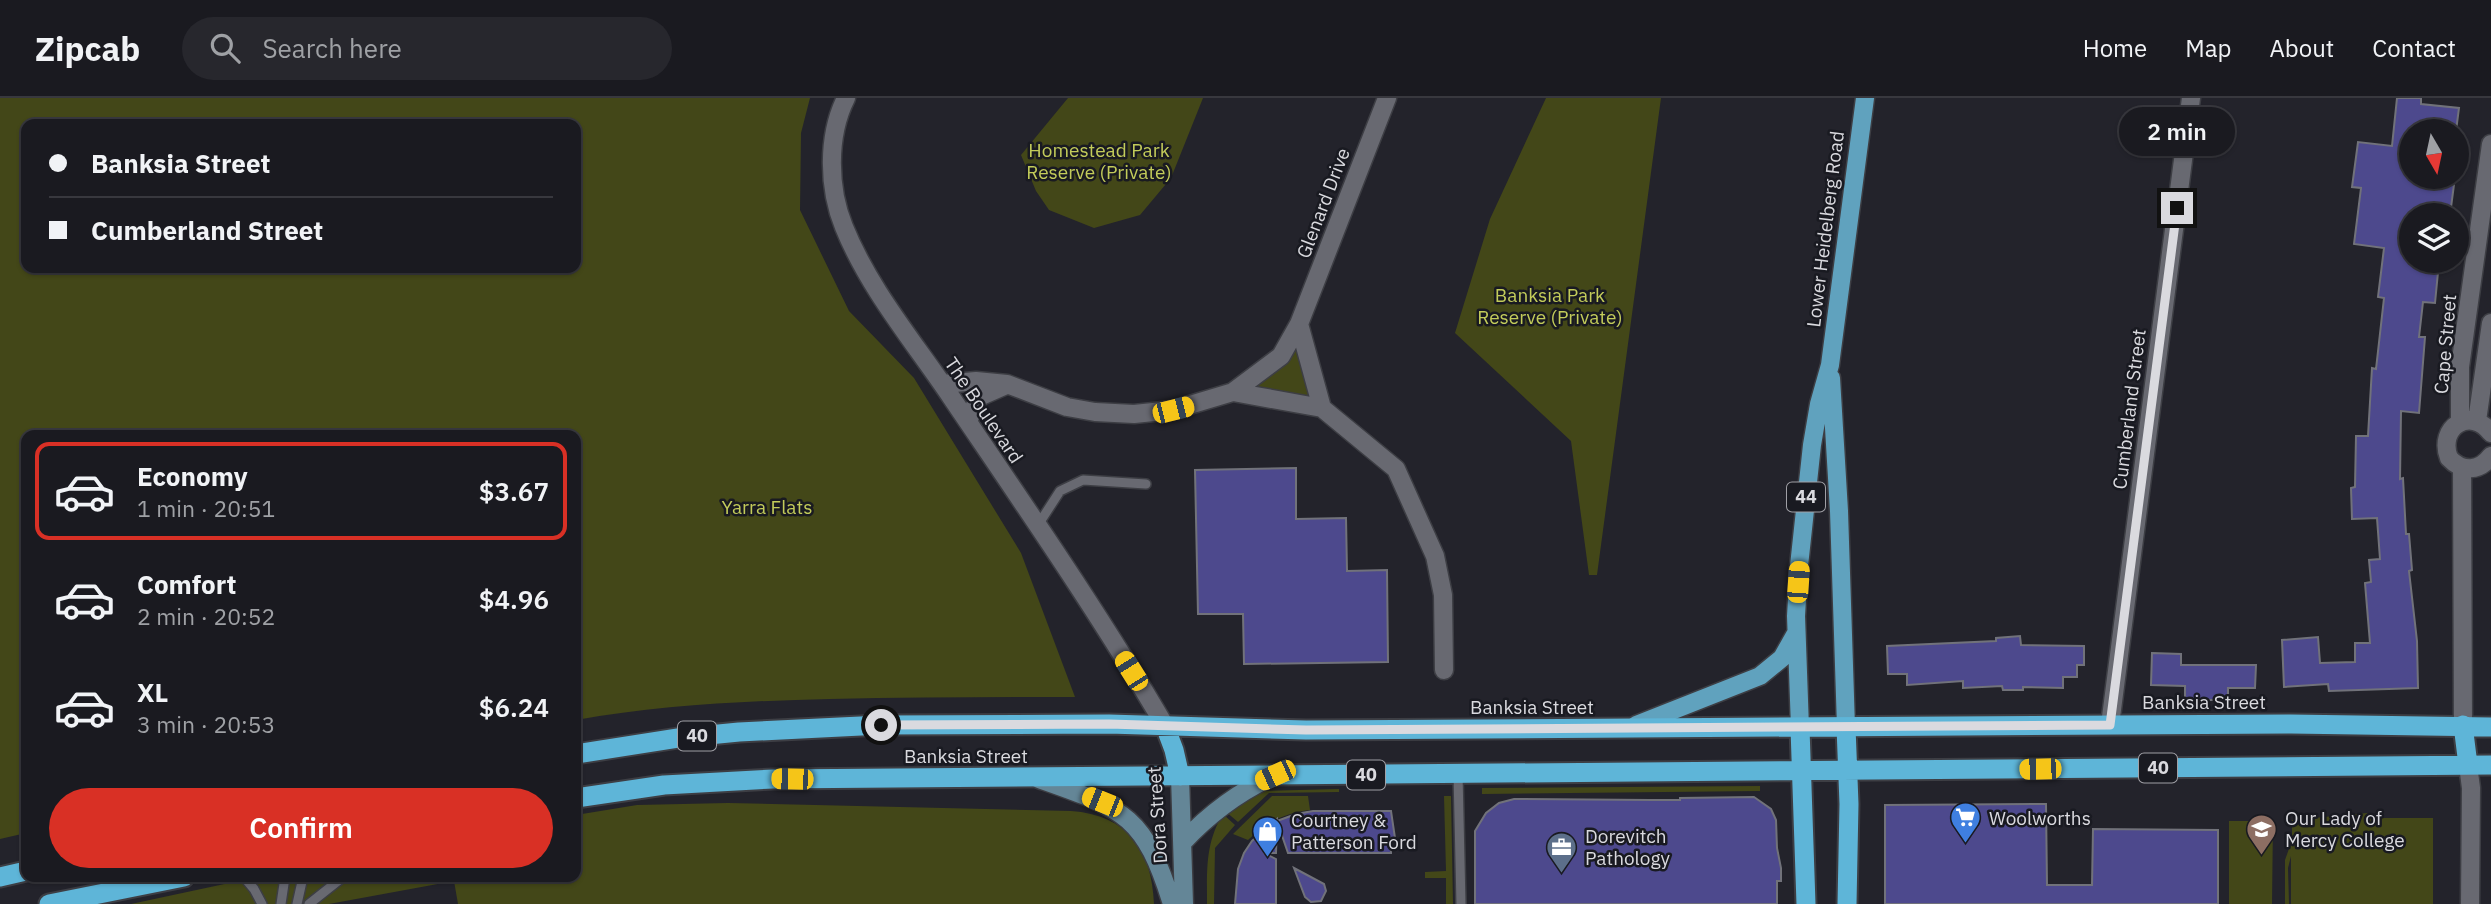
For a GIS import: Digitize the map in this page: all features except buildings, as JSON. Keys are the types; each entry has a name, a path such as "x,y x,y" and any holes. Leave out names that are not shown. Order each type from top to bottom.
{"highway":[{"name":"Banksia Street","path":"581,753 678,738 776,729 943,724 1306,730 2110,725 2491,727"},
{"name":"Dora Street","path":"1165,726 1180,776"},
{"path":"2463,726 2468,765"},
{"name":"Lower Heidelberg Road","path":"1846,727 1847,904"},
{"name":"Lower Heidelberg Road","path":"1800,728 1805,904"},
{"name":"Banksia Street","path":"581,797 632,788 729,780 2491,765"},
{"path":"0,877 21,872"},
{"path":"49,904 159,882"}],"main road":[{"name":"Lower Heidelberg Road","path":"1800,728 1797,632 1799,566 1812,444 1830,365 1865,98"},
{"name":"Lower Heidelberg Road","path":"1830,365 1839,511 1846,727"},
{"path":"1626,729 1760,676 1782,658 1797,632"},
{"path":"1183,842 1220,806 1245,789 1275,775"},
{"name":"Dora Street","path":"1180,776 1184,904"},
{"path":"1036,778 1102,802 1128,818 1151,847 1172,904"}],"street":[{"name":"The Boulevard","path":"846,98 840,110 831,172 844,226 869,278 1038,525 1165,726"},
{"name":"Glenard Drive","path":"943,384 976,381 1007,384 1067,407 1134,414 1173,410 1233,392 1281,356 1299,324 1387,98"},
{"name":"Cumberland Street","path":"2110,725 2191,98"},
{"name":"Cape Street","path":"2468,422 2460,367 2491,144"},
{"name":"Cape Street","path":"2468,422 2491,323"},
{"path":"1299,324 1322,408"},
{"path":"968,421 979,397 1007,384"},
{"name":"Glenard Drive","path":"1233,392 1322,408 1396,469 1435,556 1443,595 1444,670"},
{"path":"2491,433 2484,425 2468,422 2448,434 2446,450 2455,464 2462,468 2476,468 2491,456"},
{"path":"2462,468 2463,726"},
{"path":"2468,765 2470,904"}],"lane":[{"path":"1038,525 1060,491 1083,480 1146,484"},
{"path":"1458,774 1461,904"},
{"path":"247,882 262,904"},
{"path":"281,904 284,882"},
{"path":"297,904 302,882"},
{"path":"310,904 337,882"}],"green space":[{"name":"Yarra Flats","path":"0,98 810,98 801,133 800,210 849,311 914,378 1021,553 1075,697 766,701 671,707 581,719 581,430 21,430 21,834 0,839"},
{"name":"Homestead Park Reserve (Private)","path":"1068,98 1203,98 1171,178 1140,215 1094,228 1049,210 1036,191 1021,155"},
{"name":"Banksia Park Reserve (Private)","path":"1546,98 1661,98 1597,575 1589,575 1571,441 1455,333 1490,219"},
{"path":"1298,335 1315,402 1244,390"},
{"path":"1760,786 1760,791 1482,794 1482,788"},
{"path":"1339,789 1339,792 1269,793 1238,822 1225,811 1262,791"},
{"path":"1272,796 1308,796 1310,810 1276,819 1248,840 1233,834"},
{"path":"1444,796 1451,796 1453,904 1446,904 1446,878 1425,878 1425,872 1446,871"},
{"path":"728,803 1071,811 1091,814 1122,828 1133,839 1148,867 1154,904 458,904 454,882 581,882 581,814 637,805"},
{"path":"2367,813 2384,818 2433,818 2433,904 2291,904 2291,856 2288,868 2289,904 2285,904 2285,860 2292,840 2292,820"},
{"path":"1223,814 1235,825 1215,848 1214,904 1207,904 1210,847"},
{"path":"2229,821 2273,821 2272,904 2229,904"},
{"path":"234,882 449,882 329,904 131,904"}],"place":[{"name":"Woolworths","path":"1966,845"},
{"name":"Our Lady of Mercy College","path":"2262,856"},
{"name":"Courtney & Patterson Ford","path":"1268,858"},
{"name":"Dorevitch Pathology","path":"1562,874"}],"route":[{"path":"881,725 1109,724 1306,730 2110,725 2177,208"}]}
